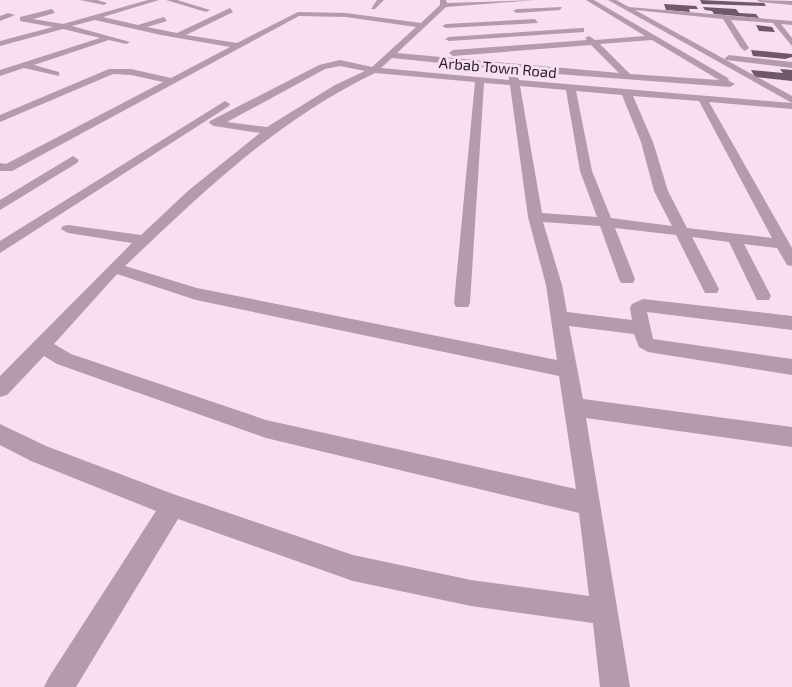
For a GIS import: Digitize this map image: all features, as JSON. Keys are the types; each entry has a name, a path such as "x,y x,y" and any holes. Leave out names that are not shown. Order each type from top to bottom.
{"street":[{"path":"83,0 103,2"},
{"path":"0,44 156,0"},
{"path":"170,0 206,10"},
{"path":"373,8 381,0"},
{"path":"0,389 114,268 194,193 268,131 338,87 374,70 443,4 538,0"},
{"path":"552,0 626,75"},
{"path":"388,55 455,63 513,76 626,75 735,86 589,0"},
{"path":"611,0 792,100"},
{"path":"639,0 663,2"},
{"path":"760,0 792,3"},
{"path":"443,4 455,63"},
{"path":"364,8 385,10"},
{"path":"625,8 792,22"},
{"path":"177,36 230,10"},
{"path":"52,11 23,19 126,42"},
{"path":"513,11 565,13"},
{"path":"0,206 20,173 172,81 290,18 304,13 346,15 422,25"},
{"path":"0,19 11,15"},
{"path":"93,17 159,33 240,46"},
{"path":"726,17 745,48"},
{"path":"138,28 164,19"},
{"path":"446,26 548,20"},
{"path":"775,21 792,44"},
{"path":"449,39 581,30"},
{"path":"65,39 87,32"},
{"path":"0,73 108,38"},
{"path":"453,52 652,38"},
{"path":"729,58 792,64"},
{"name":"Arbab Town Road","path":"217,123 322,67 340,63 374,70 480,80 513,76 572,89 792,106"},
{"path":"24,65 56,74"},
{"path":"0,119 112,71 131,72 172,81"},
{"path":"513,76 535,217 554,285 590,504 615,687"},
{"path":"462,303 480,80"},
{"path":"572,89 586,171 627,279"},
{"path":"627,94 647,142 661,191 711,289"},
{"path":"748,94 765,104"},
{"path":"703,100 792,261"},
{"path":"0,248 225,105"},
{"path":"201,120 268,131"},
{"path":"20,173 73,160"},
{"path":"535,217 605,222 782,244"},
{"path":"68,229 143,240"},
{"path":"734,238 763,296"},
{"path":"114,268 196,294 567,370"},
{"path":"792,323 643,304 638,308 645,342 652,347 792,367"},
{"path":"559,318 642,328"},
{"path":"42,346 64,359 266,429 590,504"},
{"path":"574,407 792,437"},
{"path":"0,434 39,454 173,507 352,568 471,593 603,611"},
{"path":"59,687 173,507"}],"building":[{"path":"700,0 764,3 766,6 702,4"},
{"path":"664,4 696,6 698,9 689,9 690,12 666,10"},
{"path":"703,7 736,9 739,13 756,14 759,18 714,14"},
{"path":"756,25 772,27 775,32 759,31"},
{"path":"751,50 792,54 792,57 785,59 753,56"},
{"path":"780,69 792,70 792,81 755,77 751,70 783,73"}]}
